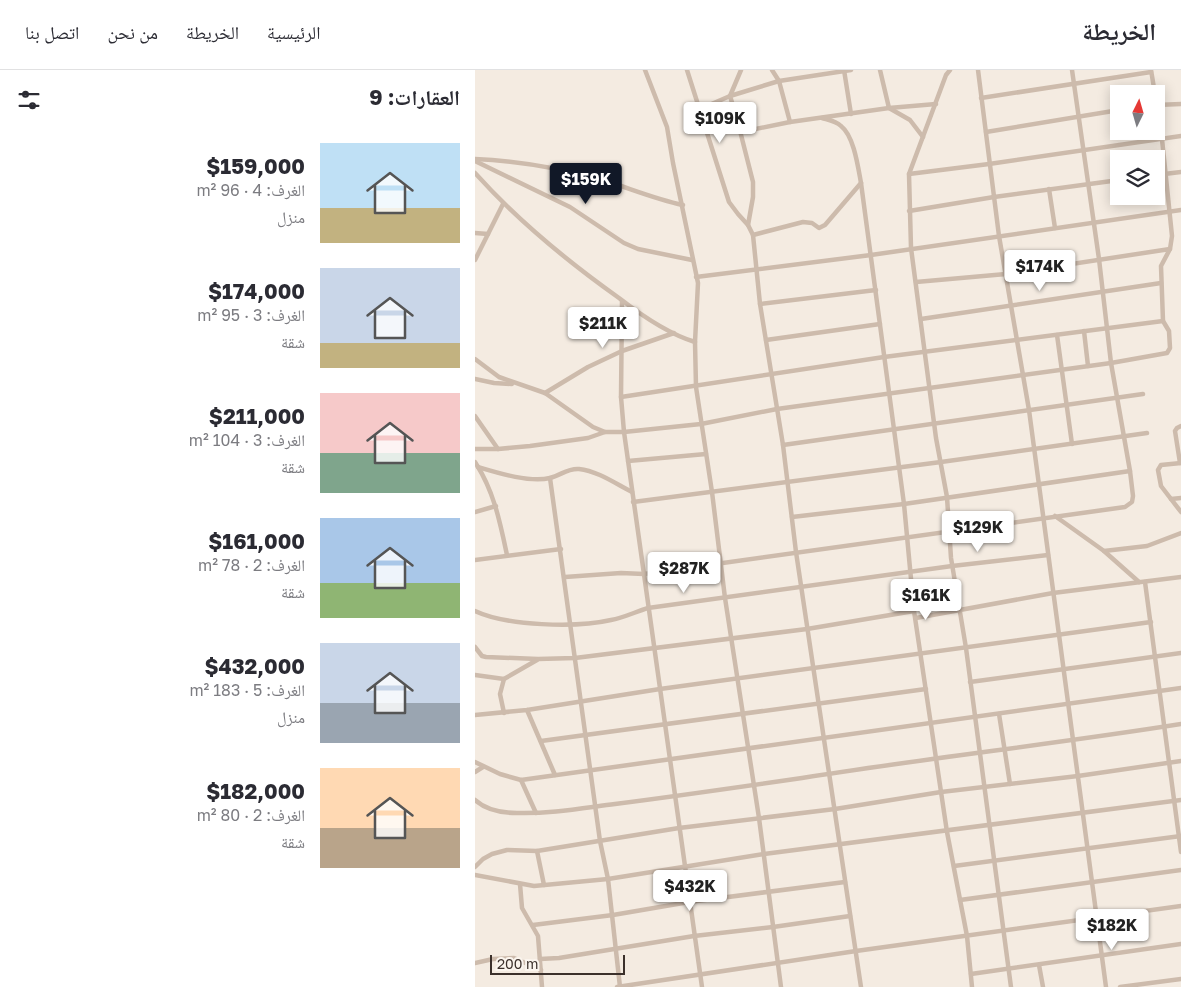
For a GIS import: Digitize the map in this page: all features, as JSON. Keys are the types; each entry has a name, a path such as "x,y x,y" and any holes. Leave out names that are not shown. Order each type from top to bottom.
{"street":[{"path":"645,70 667,127 692,260 697,277 696,387 712,492 725,598 759,818 781,987"},
{"path":"687,70 729,202 737,214 748,224 753,236 760,304 783,445 807,629 861,987"},
{"path":"741,70 730,96 753,182 753,197 748,224"},
{"path":"772,70 779,81 790,122"},
{"path":"700,109 730,96 779,81 851,70"},
{"path":"880,70 889,108 909,120 923,137"},
{"path":"950,70 946,75 909,174 911,248 934,423 947,497 952,566 985,786 1011,987"},
{"path":"978,70 999,236 1029,410 1067,704 1103,956 1105,987"},
{"path":"565,577 621,573 644,574 721,564 1125,507 1132,502 1130,470 1111,363 1099,259 1072,70"},
{"path":"844,71 851,114"},
{"path":"981,98 1074,85 1151,71 1153,85"},
{"path":"741,132 790,122 889,108 936,104"},
{"path":"1165,104 1181,104"},
{"path":"985,132 1110,111"},
{"path":"823,118 843,127 848,135 853,147 861,183 904,504 914,611 922,654 947,832 967,936 972,987"},
{"path":"1165,139 1181,136"},
{"path":"909,174 1155,140"},
{"path":"475,449 498,449 588,438 605,432 624,432 701,424 777,409 1111,363 1169,351 1169,330 1163,321 1161,284 1162,265 1172,236 1162,140"},
{"path":"475,160 519,162 563,170 683,205"},
{"path":"475,160 570,207 624,243 638,250 692,260"},
{"path":"1166,174 1181,172"},
{"path":"475,173 503,204 575,266 643,317 695,342"},
{"path":"909,211 994,196 1110,181"},
{"path":"753,236 803,222 812,223 819,228 822,227 861,183"},
{"path":"1049,189 1055,228"},
{"path":"475,260 503,204"},
{"path":"697,277 871,255 1181,210"},
{"path":"475,233 488,234"},
{"path":"916,282 1006,274 1169,249"},
{"path":"921,319 1161,284"},
{"path":"760,304 876,290"},
{"path":"622,301 621,397 624,432 702,987"},
{"path":"621,397 884,357 1163,321"},
{"path":"766,340 880,324"},
{"path":"1084,331 1088,366"},
{"path":"545,394 588,367 622,351 674,333"},
{"path":"1057,335 1072,444"},
{"path":"475,359 499,377 545,394 593,427 605,432"},
{"path":"475,379 494,383 518,384"},
{"path":"783,445 1143,394"},
{"path":"475,416 498,449"},
{"path":"1181,426 1175,431 1180,463 1161,465 1159,467 1161,486 1181,512"},
{"path":"633,502 899,468 1147,433"},
{"path":"628,461 706,454"},
{"path":"475,462 491,490 507,555"},
{"path":"479,467 502,474 531,478 550,478 564,471 580,469 597,474 632,492"},
{"path":"792,517 904,504 1130,470"},
{"path":"550,478 600,841 613,915 619,987 856,951 1181,906"},
{"path":"1171,500 1181,498"},
{"path":"475,512 496,506"},
{"path":"1055,516 1104,552 1139,582"},
{"path":"1104,552 1147,546 1181,533"},
{"path":"475,560 561,549"},
{"path":"475,610 496,618 570,625 609,621 648,608 952,566 1048,555"},
{"path":"915,618 1053,593 1181,577"},
{"path":"1145,582 1181,852"},
{"path":"475,647 486,657 575,658 807,629 914,611"},
{"path":"475,715 527,710 659,689 1151,622"},
{"path":"970,682 1181,653"},
{"path":"504,713 500,694 504,680 509,675 538,659"},
{"path":"475,675 504,680"},
{"path":"475,762 500,774 521,780 1181,688"},
{"path":"541,741 926,689"},
{"path":"527,710 555,775"},
{"path":"999,714 1010,784"},
{"path":"475,800 484,808 498,811 536,813 675,797 1181,724"},
{"path":"475,867 483,860 501,851 515,849 537,851 679,828 1181,761"},
{"path":"475,772 483,767"},
{"path":"521,780 536,813"},
{"path":"475,875 520,884 544,885 608,879 764,854 840,846 1181,800"},
{"path":"955,866 1180,836"},
{"path":"537,851 544,885"},
{"path":"961,900 1181,870"},
{"path":"533,925 845,882"},
{"path":"520,884 523,908 538,936 542,987"},
{"path":"540,958 559,958 694,936 850,916"},
{"path":"971,974 1181,944"},
{"path":"475,963 493,959 514,958 541,970"},
{"path":"1039,965 1043,987"},
{"path":"1120,987 1181,979"}]}
